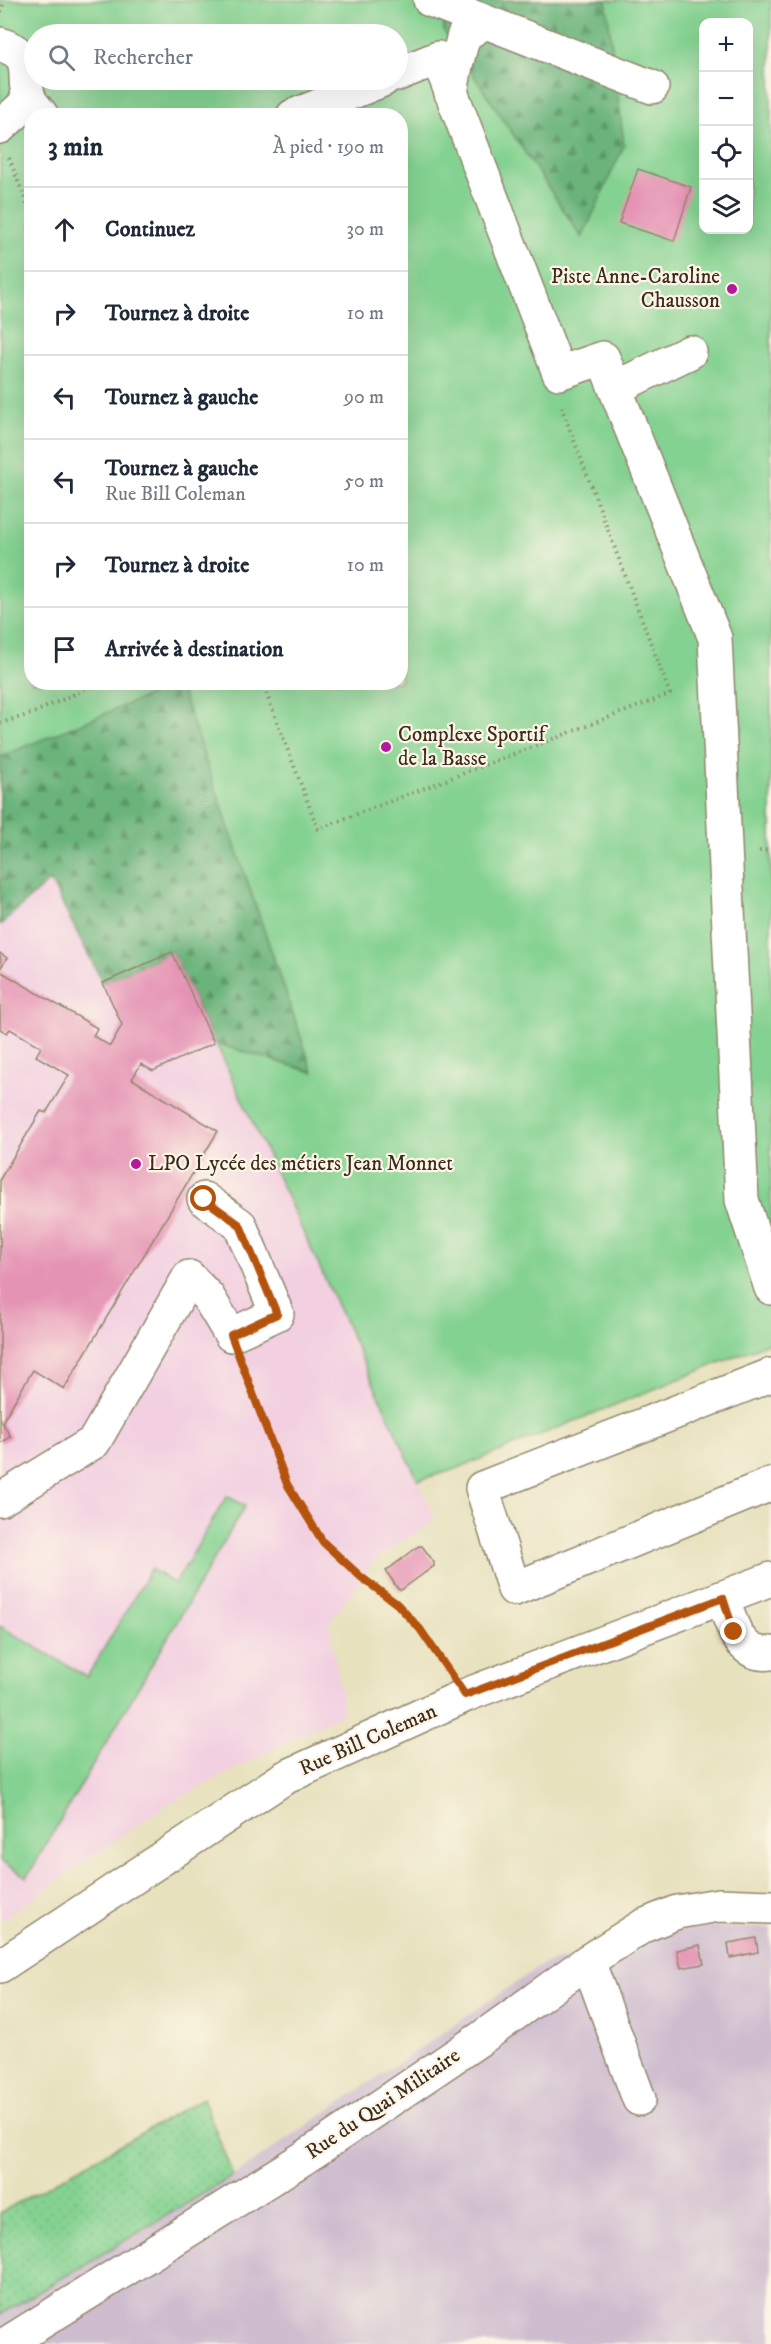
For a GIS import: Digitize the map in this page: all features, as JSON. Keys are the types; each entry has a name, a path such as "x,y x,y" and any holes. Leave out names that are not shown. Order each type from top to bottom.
{"street":[{"path":"430,0 652,87"},
{"path":"451,93 464,35 485,22"},
{"path":"0,44 9,47 22,57 24,62"},
{"path":"408,70 438,58 559,373 603,358 716,638 742,1200 771,1288"},
{"path":"32,90 36,108"},
{"path":"313,108 358,90"},
{"path":"4,142 24,121"},
{"path":"615,388 690,352"},
{"path":"0,1500 94,1442 189,1277 208,1297 231,1335 277,1314 240,1225 204,1199"},
{"path":"771,1375 482,1488 514,1588 771,1484"},
{"name":"Rue Bill Coleman","path":"0,1966 284,1778 465,1695 771,1579"},
{"path":"723,1598 734,1632 751,1650 763,1654 771,1653"},
{"name":"Rue du Quai Militaire","path":"6,2344 307,2156 480,2039 588,1961 643,1926 678,1912 719,1905 771,1907"},
{"path":"588,1961 639,2099"}],"path":[{"path":"4,142 24,196"},
{"path":"265,690 318,829 670,693 562,412 559,373"},
{"path":"0,723 31,714 83,690"},
{"path":"231,1335 287,1484 323,1542 361,1577 397,1604 420,1629 465,1695"}],"shaded area":[{"name":"LPO Lycée des métiers Jean Monnet","path":"115,824 435,1520 376,1558 329,1623 344,1712 166,1805 0,1921 0,849"},
{"path":"696,1927 771,1928 771,2344 0,2344 0,2315 233,2176 543,1964"}],"green space":[{"name":"Complexe Sportif de la Basse","path":"0,0 771,0 771,1342 453,1470 418,1480 115,825 0,848"},
{"path":"442,0 606,0 624,145 582,238 444,31"},
{"path":"162,690 181,690 313,1072 214,1043 172,952 103,983 50,880 0,925 0,757"},
{"path":"227,1496 245,1506 27,1877 0,1861 0,1626 87,1677 151,1569 175,1584"},
{"path":"203,2098 233,2176 0,2315 0,2213"}],"building":[{"path":"638,169 691,187 674,241 619,223"},
{"path":"172,952 214,1043 153,1071 141,1064 132,1079 218,1131 64,1389 33,1370 2,1422 11,1437 0,1443 0,1179 41,1111 46,1113 69,1075 36,1056 41,1047 10,1029 7,1033 0,1029 0,971 97,1028 93,1036 110,1046 122,1025 103,983"},
{"path":"0,953 7,958 0,969"},
{"path":"422,1546 434,1562 434,1566 401,1590 398,1589 386,1571"},
{"path":"756,1938 758,1952 730,1958 728,1943"},
{"path":"700,1945 704,1964 681,1968 677,1950"}],"place":[{"name":"Piste Anne-Caroline Chausson","path":"732,289"},
{"name":"Complexe Sportif de la Basse","path":"386,747"},
{"name":"LPO Lycée des métiers Jean Monnet","path":"136,1164"}],"route":[{"path":"204,1199 240,1225 277,1314 231,1335 287,1484 323,1542 361,1577 397,1604 420,1629 465,1695 723,1598 734,1632"}]}
